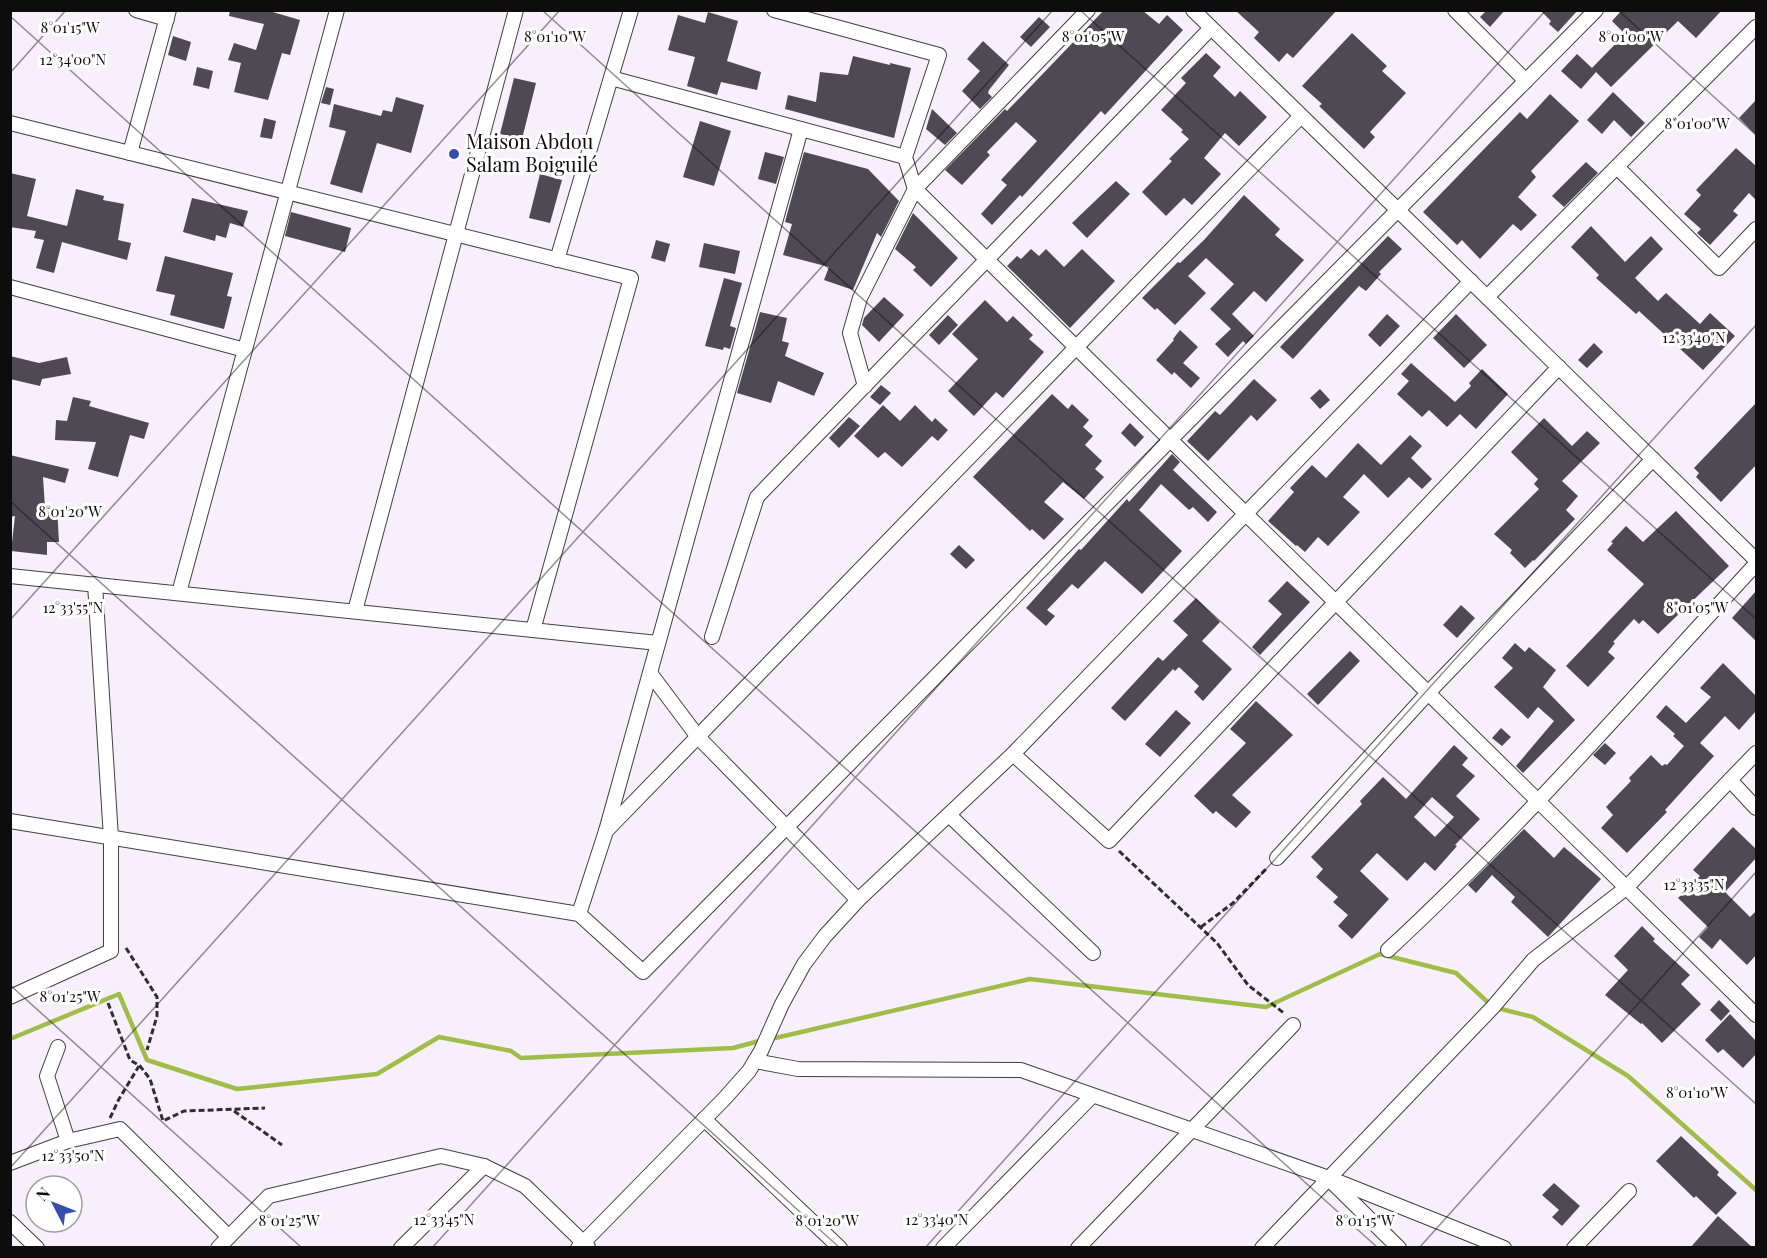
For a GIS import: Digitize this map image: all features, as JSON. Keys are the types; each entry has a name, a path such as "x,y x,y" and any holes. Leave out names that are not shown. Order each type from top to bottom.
{"street":[{"path":"130,153 168,15 136,10"},
{"path":"179,593 337,10"},
{"path":"355,611 516,10"},
{"path":"557,260 631,10"},
{"path":"774,10 939,55 905,157 915,189 1756,1015"},
{"path":"865,386 850,333 860,298 915,189 1088,10"},
{"path":"1193,10 1756,562 1538,801 1430,911 1388,950"},
{"path":"1455,10 1526,81"},
{"path":"10,821 579,914 643,972 1596,10"},
{"path":"1487,297 1756,27"},
{"path":"712,637 757,497 1211,28"},
{"path":"611,78 905,157"},
{"path":"606,831 1301,116"},
{"path":"10,123 631,279 533,630"},
{"path":"579,914 606,831 801,129"},
{"path":"1617,167 1719,268 1756,230"},
{"path":"218,1248 269,1196 441,1156 484,1166 525,1186 583,1246 749,1071 804,964 825,936 858,900 1013,754 1471,281"},
{"path":"10,287 245,350"},
{"path":"1013,754 1109,841 1559,367"},
{"path":"1277,858 1428,693 1653,459"},
{"path":"10,576 658,643"},
{"path":"10,997 111,951 111,838 95,584"},
{"path":"650,673 698,737 858,900"},
{"path":"1262,1248 1484,1015 1533,960 1626,888 1756,753"},
{"path":"1730,780 1756,808"},
{"path":"949,815 1094,952"},
{"path":"1078,1248 1293,1025"},
{"path":"58,1047 47,1076 68,1141"},
{"path":"758,1056 798,1069 1021,1071 1329,1178 1504,1248"},
{"path":"943,1248 1092,1096"},
{"path":"704,1119 840,1248"},
{"path":"10,1163 68,1141 120,1129 229,1237"},
{"path":"401,1248 484,1166"},
{"path":"1329,1178 1400,1248"},
{"path":"1574,1248 1629,1191"},
{"path":"10,1221 37,1248"}],"path":[{"path":"1109,841 1200,927 1217,944 1248,985 1286,1015 1293,1025"},
{"path":"1200,927 1233,903 1277,858"},
{"path":"124,946 157,997 157,1016 147,1050"},
{"path":"108,1003 130,1060 140,1066 150,1079 163,1121 184,1111 265,1108"},
{"path":"102,1133 119,1099 140,1066"},
{"path":"232,1110 282,1145"}],"building":[{"path":"230,10 266,10 300,20 290,55 282,53 268,100 234,92 241,63 228,60 234,43 256,50 264,24 229,16"},
{"path":"1104,10 1142,10 1159,24 1167,15 1183,30 1105,115 1101,111 1022,197 1020,195 992,225 981,214 1007,185 1001,180 1037,141 1016,122 987,152 990,155 962,185 945,170 1005,109 1007,111"},
{"path":"1235,10 1337,10 1293,58 1287,53 1279,62 1254,38 1259,32"},
{"path":"1487,10 1505,10 1490,27 1480,17"},
{"path":"1540,10 1578,10 1558,32 1549,24 1551,21"},
{"path":"1622,10 1722,10 1696,38 1678,21 1611,87 1596,72 1581,89 1561,71 1577,54 1592,68 1625,34 1612,21"},
{"path":"708,12 738,21 727,61 761,72 757,90 721,82 717,95 687,86 695,57 668,50 678,15 705,23"},
{"path":"1039,17 1050,27 1031,47 1020,37"},
{"path":"1352,33 1387,66 1382,71 1406,93 1370,132 1375,137 1364,149 1319,106 1322,104 1302,86"},
{"path":"173,36 191,42 186,61 168,55"},
{"path":"983,41 1009,65 989,90 988,93 992,97 980,109 962,91 980,71 967,59"},
{"path":"1206,53 1221,67 1213,76 1235,97 1240,91 1267,117 1239,146 1225,133 1204,158 1221,174 1192,205 1184,198 1166,216 1142,192 1172,161 1169,159 1189,139 1181,132 1183,130 1161,110 1186,83 1181,78"},
{"path":"853,56 911,68 894,138 785,109 788,95 816,102 820,72 848,75"},
{"path":"197,67 213,71 209,89 193,85"},
{"path":"514,78 536,83 522,139 500,134"},
{"path":"326,87 334,89 330,105 321,103"},
{"path":"1613,92 1645,123 1631,137 1614,120 1602,134 1587,120"},
{"path":"1550,94 1579,121 1531,171 1536,177 1518,197 1537,215 1521,231 1513,224 1480,259 1462,240 1457,245 1423,212 1520,112 1527,119"},
{"path":"396,97 424,105 411,153 377,143 362,193 330,184 346,131 329,127 334,104 381,116 383,110 392,112"},
{"path":"1756,100 1756,135 1739,118"},
{"path":"932,109 957,133 945,145 926,129"},
{"path":"264,118 276,121 272,139 260,137"},
{"path":"700,121 731,131 714,186 683,177"},
{"path":"1736,148 1756,166 1756,200 1749,193 1733,211 1738,215 1710,245 1697,233 1701,229 1684,214 1701,195 1696,190"},
{"path":"765,152 784,157 776,184 758,179"},
{"path":"804,152 868,169 899,201 881,237 877,233 853,290 824,280 829,267 783,255 792,224 785,222"},
{"path":"1586,162 1598,173 1564,207 1552,196"},
{"path":"10,173 36,179 27,216 67,226 76,189 104,196 103,200 124,204 118,240 131,243 127,260 62,242 54,273 36,268 44,240 34,238 36,231 10,227"},
{"path":"540,174 562,180 550,223 529,218"},
{"path":"1116,181 1130,194 1087,238 1072,223"},
{"path":"1244,195 1280,229 1275,235 1304,260 1266,302 1254,291 1232,314 1254,336 1246,344 1243,341 1228,357 1215,344 1231,329 1210,309 1234,284 1206,258 1188,276 1206,293 1175,325 1142,298 1204,240"},
{"path":"192,198 248,211 243,227 230,223 226,238 216,235 215,241 183,232"},
{"path":"291,212 351,228 345,252 285,236"},
{"path":"913,213 958,258 931,287 913,270 916,267 895,249"},
{"path":"1591,226 1625,262 1651,236 1663,249 1635,278 1658,301 1666,293 1700,324 1710,313 1735,336 1703,370 1639,311 1636,314 1596,278 1599,275 1571,247"},
{"path":"1388,236 1402,249 1379,272 1381,274 1366,291 1359,286 1293,359 1280,347"},
{"path":"656,240 670,244 665,262 651,258"},
{"path":"704,243 740,251 735,274 699,267"},
{"path":"1031,249 1039,256 1046,249 1064,267 1082,249 1115,281 1070,328 1007,266 1017,256 1021,259"},
{"path":"165,256 233,273 227,296 232,297 224,329 170,315 175,295 156,291"},
{"path":"724,278 742,283 730,326 736,328 730,349 724,347 723,350 705,346"},
{"path":"884,297 904,315 879,342 862,325 864,318"},
{"path":"985,300 1007,322 1013,316 1033,335 1029,339 1044,352 1003,398 996,392 974,416 948,391 978,359 952,334"},
{"path":"760,312 787,318 782,341 789,343 785,356 824,373 814,396 778,381 771,403 737,393"},
{"path":"1387,314 1400,326 1380,347 1368,335"},
{"path":"1456,314 1487,345 1464,368 1433,338"},
{"path":"948,315 958,325 939,345 929,335"},
{"path":"1180,330 1198,347 1183,363 1200,378 1191,388 1174,372 1172,375 1156,360"},
{"path":"1594,343 1603,352 1587,368 1578,360"},
{"path":"10,356 39,363 67,357 71,374 42,379 40,386 10,379"},
{"path":"1411,363 1455,402 1471,386 1469,383 1482,369 1508,394 1476,429 1460,414 1447,427 1429,410 1422,417 1397,394 1409,381 1401,374"},
{"path":"1254,379 1277,400 1257,421 1251,415 1208,461 1187,441 1215,411 1220,415"},
{"path":"881,385 891,393 880,405 870,397"},
{"path":"1320,389 1330,400 1320,409 1310,398"},
{"path":"1052,394 1068,409 1072,404 1089,420 1083,427 1093,436 1085,445 1102,461 1095,469 1104,477 1084,499 1063,482 1044,502 1064,519 1044,540 1032,529 1030,531 973,477"},
{"path":"73,397 91,401 89,406 149,423 144,439 130,435 118,477 88,469 96,442 55,440 56,420 67,421"},
{"path":"1756,403 1756,465 1721,502 1696,477 1699,473 1694,468"},
{"path":"883,405 900,421 915,405 932,422 935,418 948,430 938,441 932,436 902,467 885,452 878,458 854,436"},
{"path":"849,417 860,426 839,448 829,438"},
{"path":"1544,418 1572,446 1587,431 1600,443 1562,481 1578,496 1566,510 1575,519 1525,568 1510,553 1512,550 1494,534 1539,489 1534,484 1538,479 1511,452"},
{"path":"1130,423 1144,437 1135,447 1121,433"},
{"path":"1410,435 1422,446 1411,458 1432,479 1422,489 1409,477 1388,498 1364,474 1343,497 1360,512 1328,546 1318,537 1305,552 1268,521 1294,492 1290,488 1312,465 1326,478 1358,443 1381,465"},
{"path":"1172,454 1180,462 1173,470 1217,512 1208,522 1193,507 1189,510 1161,484 1139,510 1182,551 1142,594 1105,561 1078,589 1072,584 1047,610 1055,616 1046,626 1026,608 1079,549 1081,550 1127,499 1129,502"},
{"path":"10,455 69,469 65,483 43,477 45,508 57,507 59,542 47,542 47,555 11,551 15,516 10,517"},
{"path":"1676,511 1729,566 1658,634 1643,620 1639,624 1634,619 1613,642 1615,643 1608,652 1615,658 1588,687 1566,666 1644,584 1607,550 1613,543 1611,542 1626,526 1643,542"},
{"path":"959,545 975,560 966,569 950,554"},
{"path":"1287,581 1310,602 1260,655 1252,647 1282,614 1268,601"},
{"path":"1756,591 1756,641 1732,618"},
{"path":"1196,598 1220,622 1202,641 1232,669 1203,701 1194,692 1199,686 1179,667 1175,671 1173,669 1125,721 1111,708 1158,657 1163,661 1188,635 1173,621"},
{"path":"1461,605 1475,618 1457,638 1443,625"},
{"path":"1515,643 1525,652 1529,647 1556,670 1543,687 1575,720 1523,773 1516,766 1554,721 1538,707 1528,719 1494,687 1513,668 1502,658"},
{"path":"1350,651 1360,661 1318,705 1307,694"},
{"path":"1723,663 1756,696 1756,711 1739,730 1725,716 1700,743 1714,756 1665,810 1667,812 1627,853 1601,828 1613,815 1606,807 1631,781 1629,778 1651,755 1662,766 1667,765 1684,746 1673,736 1675,734 1656,717 1666,705 1686,723 1711,697 1700,688"},
{"path":"1256,701 1293,735 1232,795 1251,812 1236,828 1216,811 1213,814 1194,796 1246,743 1230,729"},
{"path":"1176,710 1191,723 1160,757 1145,744"},
{"path":"1501,728 1511,737 1502,746 1492,738"},
{"path":"1605,743 1616,753 1605,765 1593,755"},
{"path":"1454,745 1468,758 1462,765 1475,776 1456,796 1480,819 1455,845 1457,846 1435,871 1425,862 1407,881 1377,853 1360,871 1389,899 1352,939 1338,926 1348,915 1333,902 1338,897 1316,877 1323,869 1311,857 1362,804 1360,801 1383,777 1406,799","holes":["1432,797 1454,817 1435,837 1414,817"]},
{"path":"1733,827 1756,849 1756,858 1725,892 1750,917 1756,911 1756,955 1747,965 1720,939 1712,949 1699,937 1708,927 1678,898 1700,876 1693,870"},
{"path":"1524,829 1554,858 1564,847 1601,879 1548,937 1511,902 1515,897 1492,875 1476,893 1468,885"},
{"path":"1642,926 1655,939 1653,941 1690,975 1681,984 1701,1004 1662,1043 1642,1023 1605,995 1628,970 1614,956"},
{"path":"1719,1000 1730,1011 1721,1021 1710,1010"},
{"path":"1730,1014 1756,1041 1756,1054 1743,1068 1723,1049 1718,1053 1705,1040"},
{"path":"1681,1136 1719,1172 1717,1175 1737,1193 1716,1215 1696,1196 1694,1198 1656,1161"},
{"path":"1554,1183 1580,1206 1562,1226 1552,1217 1559,1210 1542,1195"},
{"path":"1718,1216 1753,1248 1690,1248"}],"waterway":[{"path":"771,1039 1030,979 1266,1007 1380,954 1456,973 1493,1007 1533,1017 1628,1076 1756,1190"},
{"path":"10,1039 119,994 147,1060 237,1089 377,1074 439,1037 511,1051 521,1058 733,1048 763,1040"}],"place":[{"name":"Maison Abdou Salam Boiguilé","path":"454,154"}]}
